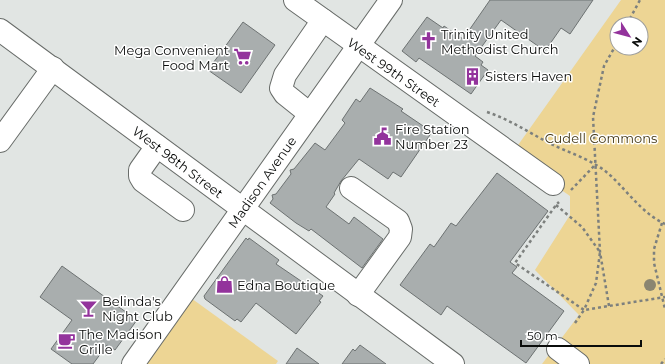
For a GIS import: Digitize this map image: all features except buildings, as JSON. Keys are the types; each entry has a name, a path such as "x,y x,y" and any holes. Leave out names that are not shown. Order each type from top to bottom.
{"street":[{"name":"West 99th Street","path":"295,0 560,193"},
{"name":"Madison Avenue","path":"133,364 391,0"},
{"path":"310,114 285,94 281,88 284,75 323,20"},
{"name":"West 98th Street","path":"0,30 453,364"},
{"path":"0,141 53,68"},
{"path":"157,146 140,170 140,176 143,181 183,210"},
{"path":"351,188 398,222 401,229 400,237 358,295"},
{"path":"558,349 578,364"}],"path":[{"path":"631,16 640,0"},
{"path":"609,306 600,252 593,117 604,66 610,56"},
{"path":"481,111 503,118 548,142 596,164 611,176 650,216 664,224 654,249 654,263 664,297 665,309"},
{"path":"596,164 560,193 556,206 515,263 584,310 664,297"},
{"path":"556,206 582,227 600,252 596,283 584,310 575,323"},
{"path":"661,364 665,359"}],"green space":[{"name":"Cudell Commons","path":"621,0 665,0 665,364 542,364 579,315 535,270 570,215 570,196 511,155 609,17 609,56 649,56 649,16 610,16"},
{"path":"184,293 278,361 276,364 133,364"}],"place":[{"name":"Trinity United Methodist Church","path":"428,41"},
{"name":"Mega Convenient Food Mart","path":"242,57"},
{"name":"Sisters Haven","path":"472,76"},
{"name":"Fire Station Number 23","path":"382,136"},
{"name":"Edna Boutique","path":"224,285"},
{"name":"Belinda's Night Club","path":"89,308"},
{"name":"The Madison Grille","path":"66,341"}]}
